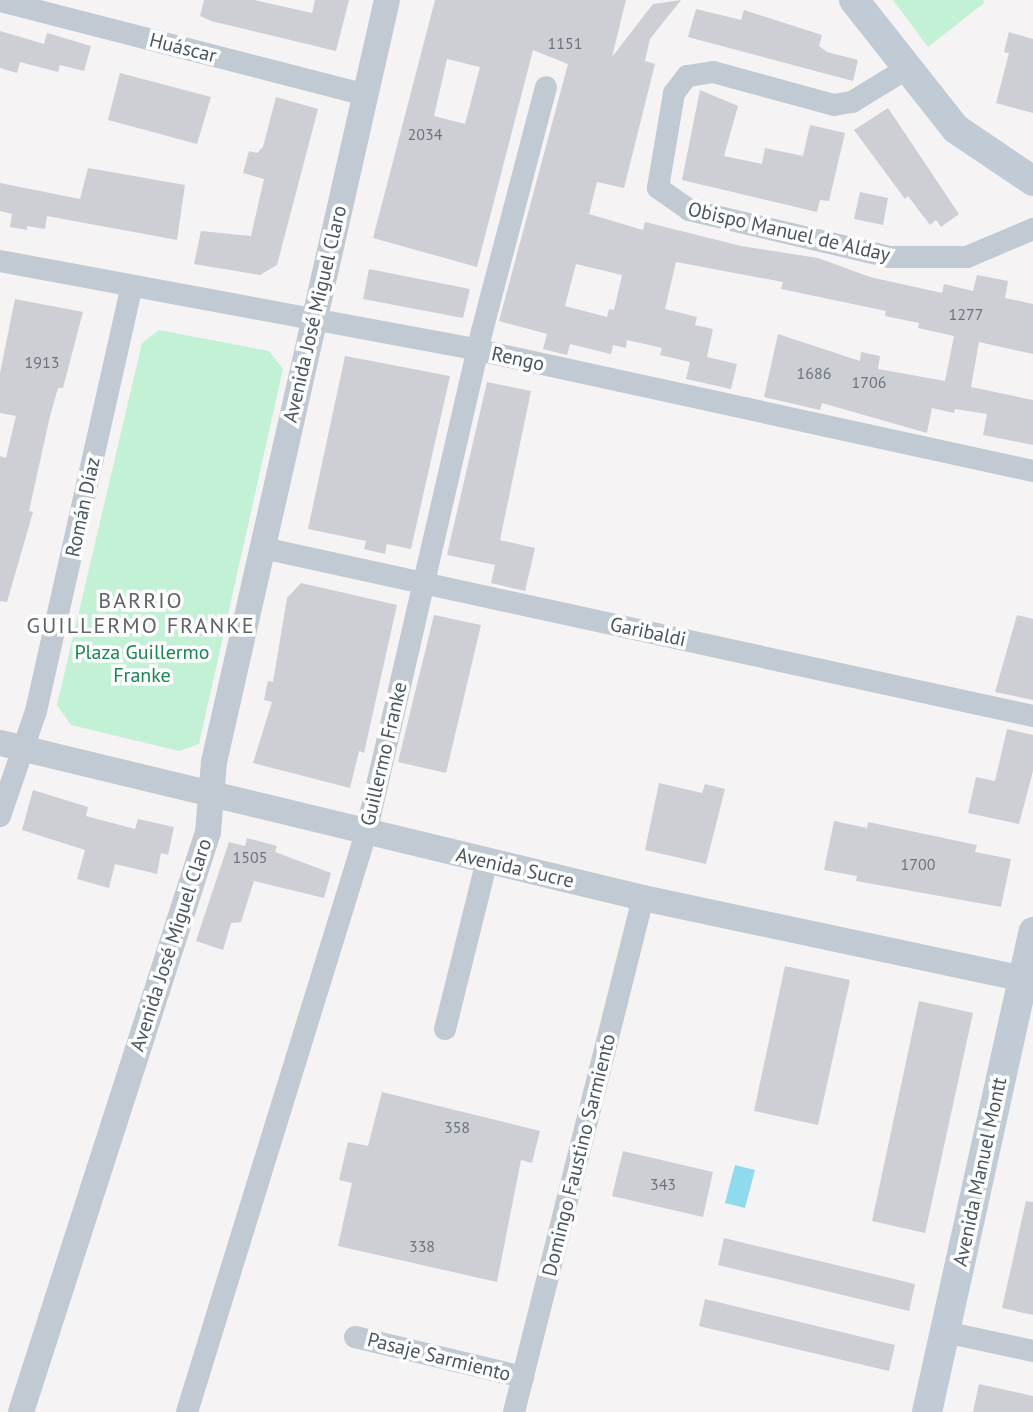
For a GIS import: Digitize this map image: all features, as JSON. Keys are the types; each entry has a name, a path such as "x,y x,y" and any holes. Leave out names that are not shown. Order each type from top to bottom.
{"main road":[{"path":"854,0 956,129 1033,181"},
{"name":"Avenida Manuel Montt","path":"927,1412 1028,980 1033,932"}],"street":[{"name":"Avenida José Miguel Claro","path":"21,1412 208,832 211,795 263,548 387,0"},
{"name":"Huáscar","path":"0,1 365,95"},
{"name":"Obispo Manuel de Alday","path":"906,69 852,102 834,105 713,72 687,76 674,93 658,188 689,210 889,257 967,257 1033,229"},
{"name":"Guillermo Franke","path":"187,1412 366,833 478,350 546,87"},
{"name":"Rengo","path":"0,261 131,289 478,350 1033,471"},
{"name":"Román Díaz","path":"0,816 11,746 47,667 131,289"},
{"name":"Garibaldi","path":"263,548 1033,716"},
{"name":"Avenida Sucre","path":"11,746 643,898 1028,980"},
{"path":"445,1029 487,861"},
{"name":"Domingo Faustino Sarmiento","path":"514,1412 643,898"},
{"path":"945,1332 1033,1351"},
{"name":"Pasaje Sarmiento","path":"355,1337 523,1377"}],"green space":[{"path":"893,0 983,0 984,3 928,47"},
{"name":"Plaza Guillermo Franke","path":"159,330 269,351 283,369 199,744 179,751 71,725 57,705 142,343"}],"water":[{"path":"735,1165 755,1170 745,1208 725,1203"}],"building":[{"path":"204,0 254,0 312,13 315,0 349,0 336,51 211,21 200,16"},
{"path":"435,0 626,0 612,57 653,4 681,0 650,39 645,61 655,64 624,188 597,182 589,214 643,230 645,222 741,246 818,258 870,277 942,293 944,284 973,291 977,275 1008,281 1005,298 1033,304 1033,354 979,342 971,387 1033,400 1033,445 983,435 987,414 955,409 954,413 932,408 927,433 822,403 820,410 764,397 778,334 860,361 861,352 880,356 878,369 945,381 954,336 918,328 919,323 885,316 886,311 781,289 783,282 676,262 665,309 697,317 695,325 713,329 707,357 737,364 731,389 686,379 690,362 660,355 662,348 627,340 626,348 613,345 611,354 570,344 567,355 543,349 547,334 499,321 568,64 533,50 477,267 373,238","holes":["447,59 480,67 465,124 434,116","576,264 622,275 614,310 609,309 607,317 565,306"]},
{"path":"696,9 741,20 744,10 822,35 819,46 827,52 858,60 853,81 688,37"},
{"path":"0,31 44,44 47,33 91,46 84,71 60,65 58,72 20,62 17,73 0,68"},
{"path":"1009,32 1033,39 1033,113 996,103 1009,53 1004,52"},
{"path":"120,73 211,97 197,144 108,120"},
{"path":"700,90 738,106 724,156 762,164 765,148 803,156 810,125 845,133 829,201 820,200 817,212 682,180"},
{"path":"276,97 318,109 277,265 260,275 194,264 201,231 251,236 264,179 243,173 249,151 257,153 263,147"},
{"path":"888,108 959,214 941,227 936,220 930,225 908,196 905,199 854,130"},
{"path":"88,168 185,185 177,240 47,216 45,229 27,226 27,230 10,227 12,214 0,211 0,183 80,199"},
{"path":"860,192 888,198 883,225 854,219"},
{"path":"369,269 470,289 463,318 363,299"},
{"path":"15,299 83,312 63,388 58,388 50,416 29,511 33,512 7,602 0,601 0,456 6,458 16,416 0,413 0,373"},
{"path":"345,356 450,376 411,549 387,544 385,554 364,549 366,541 308,529"},
{"path":"487,382 531,391 500,540 535,548 525,591 491,583 495,565 447,555"},
{"path":"301,583 397,605 364,753 359,751 350,788 253,763 272,702 264,700 268,681 273,682 287,598"},
{"path":"434,615 481,625 446,773 398,762"},
{"path":"1017,615 1033,619 1033,700 995,692"},
{"path":"1007,729 1033,735 1033,771 1019,824 968,813 976,777 995,781"},
{"path":"659,783 702,793 705,784 725,789 706,864 645,850"},
{"path":"33,790 88,807 86,816 135,829 138,819 174,827 168,855 161,853 157,874 115,864 109,888 77,879 85,850 22,830"},
{"path":"834,821 867,828 868,822 977,845 975,852 1011,859 1001,907 856,881 857,876 824,870"},
{"path":"247,838 277,846 275,852 331,873 324,898 254,881 241,922 231,923 223,950 196,941 229,842 245,846"},
{"path":"785,966 850,980 818,1125 754,1111"},
{"path":"919,1001 973,1013 925,1233 872,1221"},
{"path":"382,1092 540,1131 532,1163 521,1160 497,1282 338,1246 352,1183 339,1180 348,1142 368,1146"},
{"path":"623,1151 713,1172 703,1217 612,1196"},
{"path":"1026,1201 1033,1202 1033,1315 1002,1308"},
{"path":"724,1238 915,1284 909,1311 718,1265"},
{"path":"705,1299 895,1345 889,1371 699,1326"},
{"path":"979,1384 1033,1396 1033,1412 973,1412"}],"district":[{"name":"BARRIO GUILLERMO FRANKE","path":"141,612"}]}
